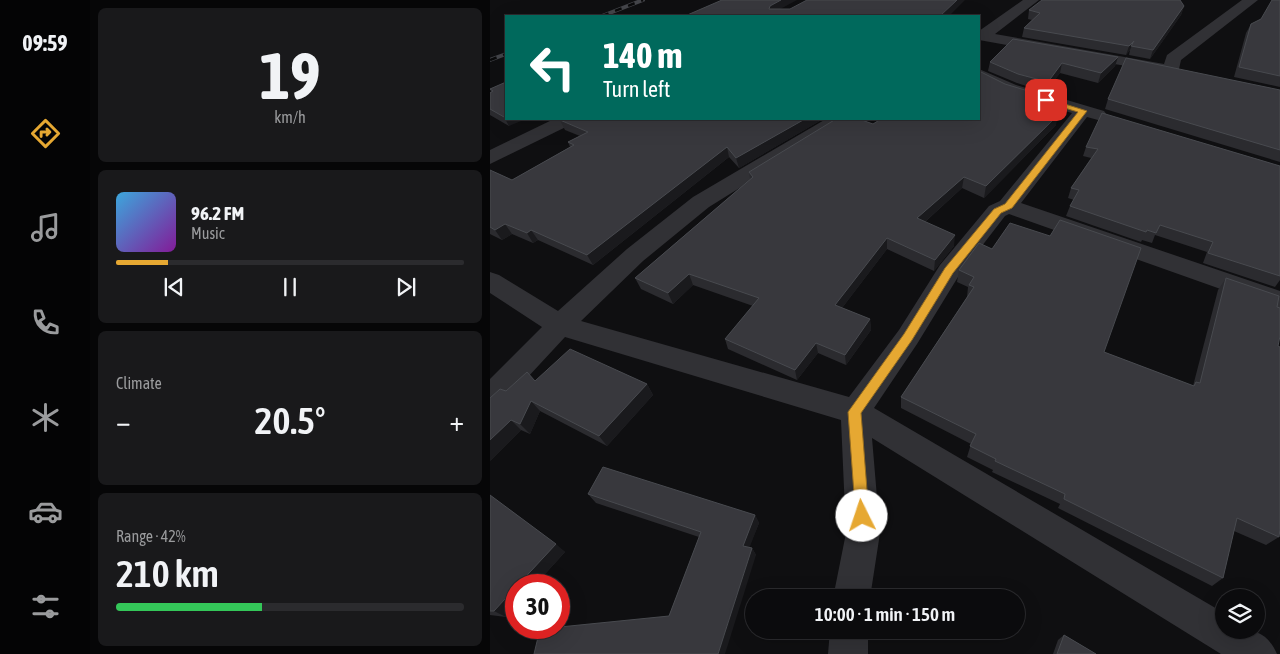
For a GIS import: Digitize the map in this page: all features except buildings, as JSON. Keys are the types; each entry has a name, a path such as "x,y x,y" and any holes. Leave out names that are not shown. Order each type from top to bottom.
{"street":[{"path":"980,42 1032,0"},
{"path":"1171,69 1173,58 1251,0"},
{"path":"980,42 1171,69 1190,74"},
{"path":"980,74 1010,89 1111,119"},
{"path":"853,589 863,533 855,412 908,337 949,271 997,211 1008,206 1083,111"},
{"path":"490,158 566,120"},
{"path":"490,398 560,325 635,255 701,202 772,156 836,120"},
{"path":"1008,206 1280,301"},
{"path":"490,281 560,325 855,412 1257,654"},
{"path":"848,654 849,639"}],"railway":[{"path":"605,15 643,0"},
{"path":"490,60 505,54"}],"route":[{"path":"862,516 855,412 908,337 949,271 997,211 1008,206 1083,111 1046,100"}]}
